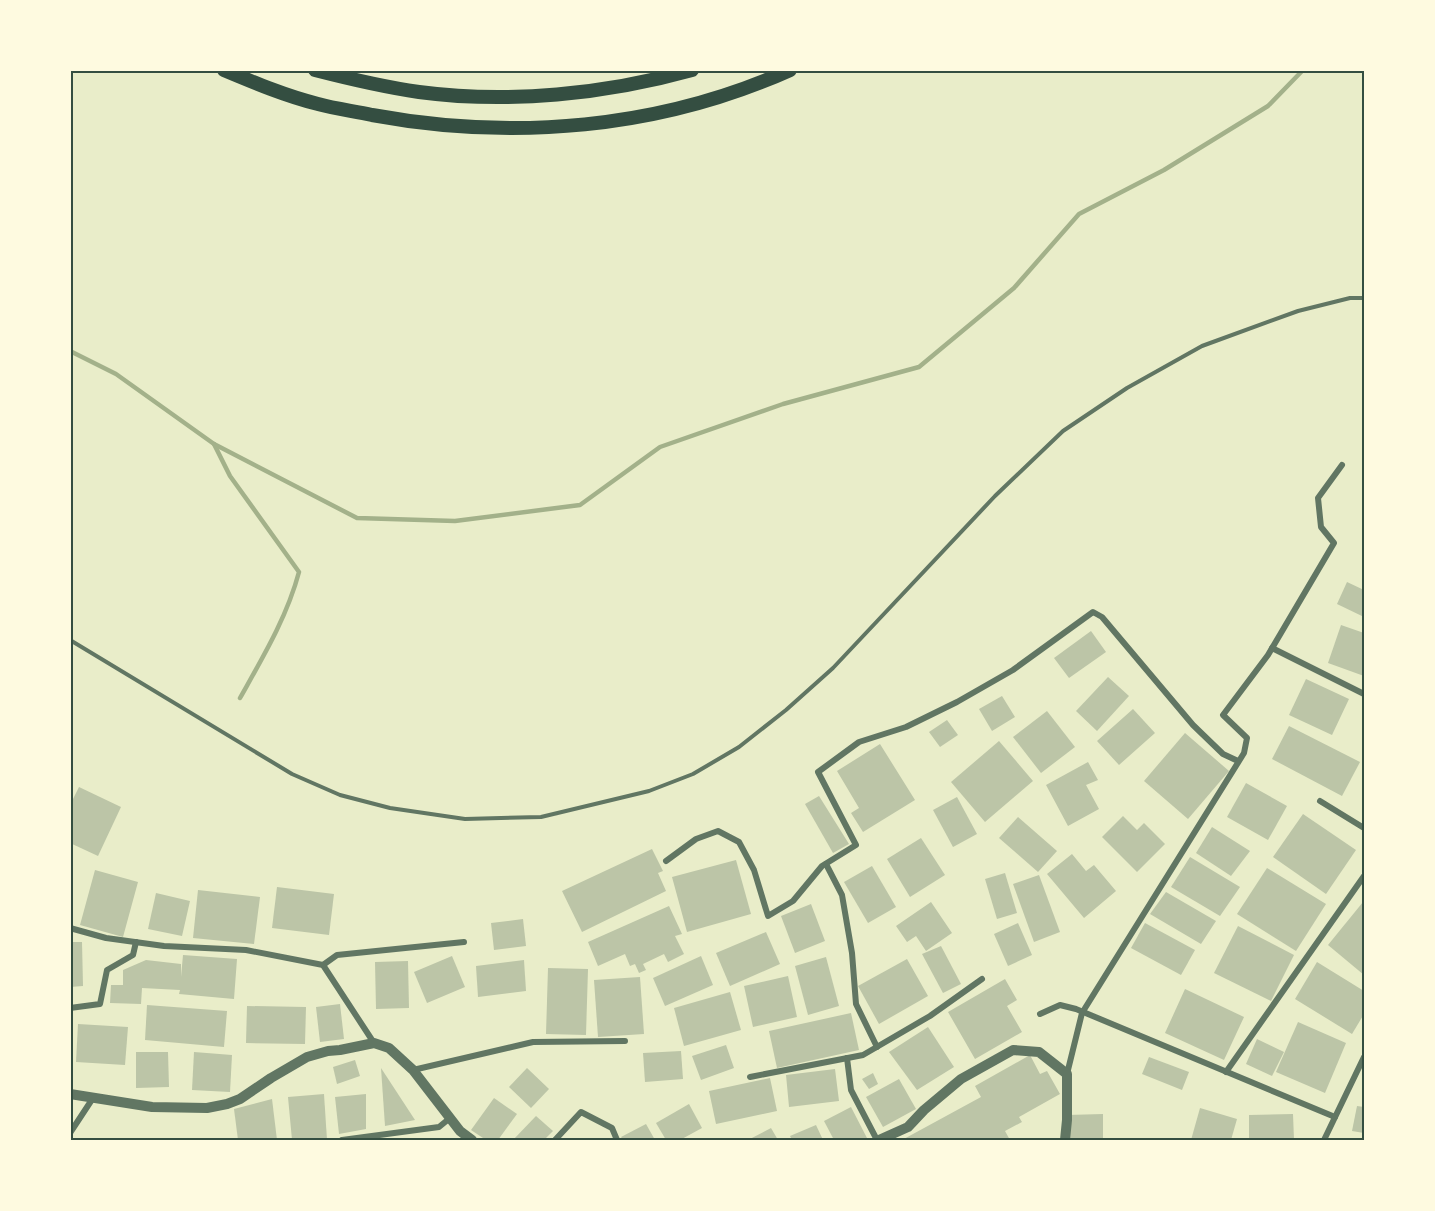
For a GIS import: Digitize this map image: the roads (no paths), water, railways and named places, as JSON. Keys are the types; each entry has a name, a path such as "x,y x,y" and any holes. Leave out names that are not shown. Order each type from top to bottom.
{"highway":[{"path":"224,70 261,86 320,105 420,124 521,129 638,118 752,87 790,70"},
{"path":"315,70 358,81 421,92 491,97 616,88 692,70"}],"street":[{"path":"1065,1140 1067,1074 1082,1013 1244,753 1247,738 1223,715 1272,648 1334,543 1321,527 1318,498 1342,465"},
{"path":"666,861 696,839 718,831 739,842 754,870 768,916 793,901 826,864 856,845 818,772 859,742 906,727 1003,676 1093,612 1102,617 1192,725 1223,754 1238,761"},
{"path":"1272,648 1365,694"},
{"path":"1320,801 1365,828"},
{"path":"826,864 842,895 852,953 856,1004 878,1047"},
{"path":"1227,1072 1365,876"},
{"path":"70,928 106,938 246,950 323,966 374,1043"},
{"path":"70,1008 100,1004 107,970 133,955 136,942"},
{"path":"323,966 337,955 464,942"},
{"path":"750,1077 863,1055 930,1016 982,979"},
{"path":"1041,1014 1060,1005 1335,1117"},
{"path":"413,1070 533,1042 625,1041"},
{"path":"70,1094 152,1107 207,1108 240,1099 307,1057 374,1043 389,1048 413,1070 460,1131 472,1140"},
{"path":"847,1058 851,1090 878,1140 908,1127 924,1110 961,1079 1013,1050 1039,1052 1067,1074"},
{"path":"1324,1140 1365,1057"},
{"path":"70,1133 93,1098"},
{"path":"555,1140 581,1112 612,1128 617,1140"},
{"path":"342,1140 439,1127 450,1119"}],"lane":[{"path":"70,640 292,774 340,795 390,808 465,819 541,816 649,791 693,774 721,758 739,747 786,710 833,668 995,496 1063,430 1127,388 1202,345 1298,311 1350,298 1365,298"}],"waterway":[{"path":"70,351 116,374 214,444 357,518 455,521 580,505 660,447 783,404 919,367 1014,288 1079,214 1164,170 1268,106 1303,70"},
{"path":"214,444 230,476 299,572 281,621 240,698"}]}
